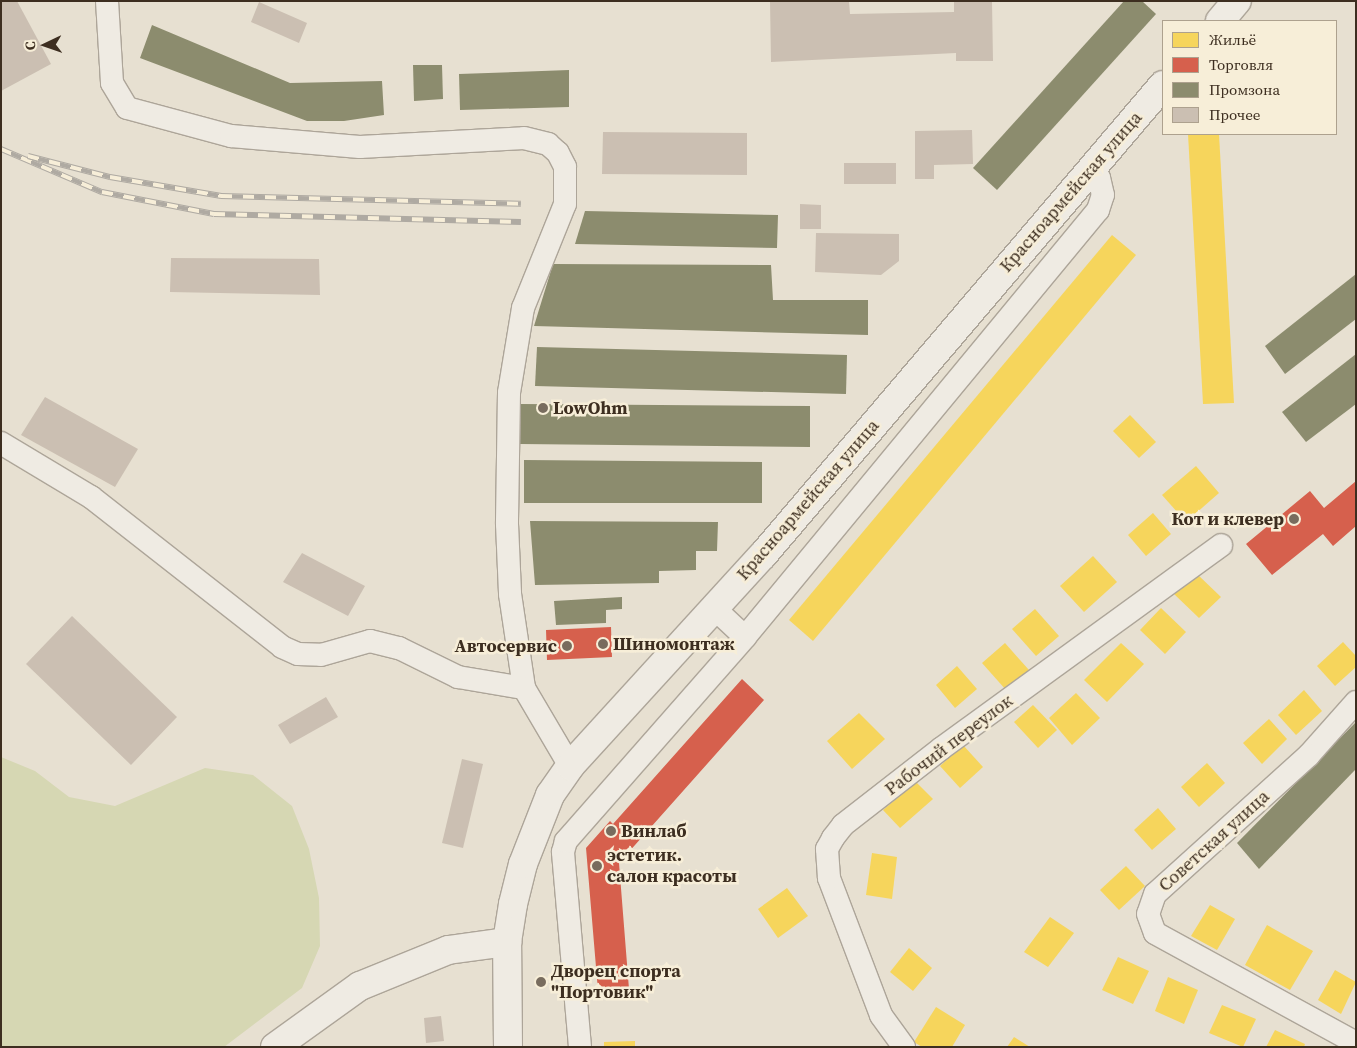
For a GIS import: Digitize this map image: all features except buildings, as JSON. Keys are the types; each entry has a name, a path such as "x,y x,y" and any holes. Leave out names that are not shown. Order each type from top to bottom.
{"main road":[{"path":"1221,20 1237,1"},
{"name":"Красноармейская улица","path":"507,942 523,864 536,826 570,766 714,608 1162,86"},
{"path":"275,1047 360,986 448,950 507,942 508,1047"}],"street":[{"path":"107,1 112,83 127,108 231,136 360,147 524,138 548,144 558,154 565,167 565,204 523,308 509,394 510,594 524,688 570,766"},
{"path":"580,1047 563,852 566,841 745,637 1098,210 1103,195 1099,178 1089,170"},
{"path":"1,443 92,497 282,647 298,654 321,655 370,641 399,648 458,677 524,688"},
{"name":"Рабочий переулок","path":"904,1047 881,1015 829,878 827,850 833,838 842,825 942,748 1221,545"},
{"path":"714,608 745,637"},
{"name":"Советская улица","path":"1356,702 1309,755 1154,894 1148,914 1155,933 1356,1042"}],"green space":[{"path":"1,757 35,771 69,797 115,806 205,768 253,775 292,806 309,849 319,898 320,946 302,988 224,1047 1,1047"}],"railway":[{"path":"1,149 102,192 214,214 521,222"},
{"path":"28,156 110,177 221,196 521,204"}],"place":[{"name":"LowOhm","path":"543,408"},
{"name":"Кот и клевер","path":"1294,519"},
{"name":"Шиномонтаж","path":"603,644"},
{"name":"Автосервис","path":"567,646"},
{"name":"Винлаб","path":"611,831"},
{"name":"эстетик. салон красоты","path":"597,866"},
{"name":"Дворец спорта \"Портовик\"","path":"541,982"}]}
